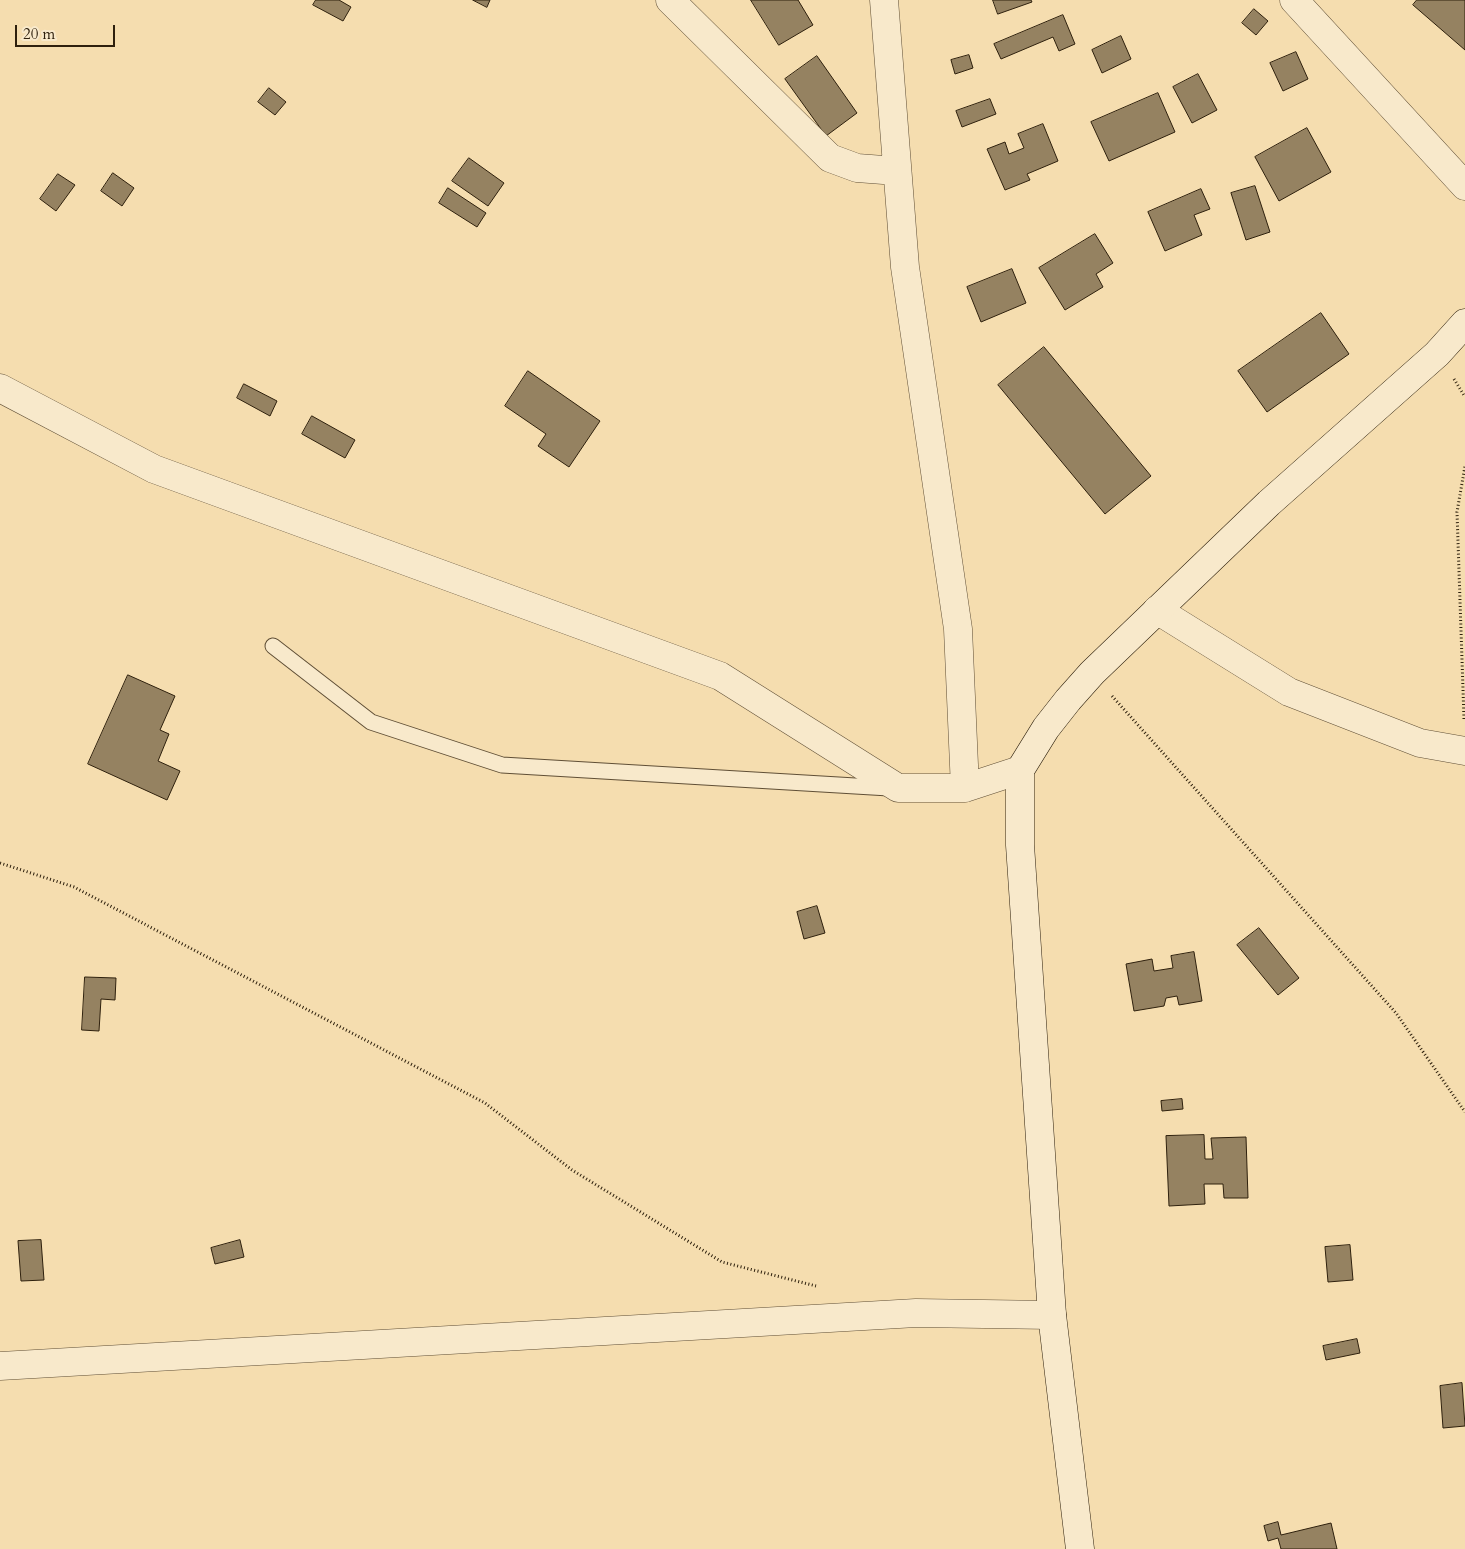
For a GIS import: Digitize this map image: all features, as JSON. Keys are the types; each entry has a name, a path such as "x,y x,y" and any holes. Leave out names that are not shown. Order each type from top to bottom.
{"street":[{"path":"670,0 724,56 830,158 857,168 897,171"},
{"path":"884,0 905,267 958,629 965,788"},
{"path":"1294,0 1465,186"},
{"path":"1080,1549 1052,1315 1020,845 1020,770 1046,728 1092,674 1269,503 1437,354 1465,323"},
{"path":"0,388 154,469 720,676 898,788 965,788 1020,770"},
{"path":"1157,610 1289,692 1420,743 1465,751"},
{"path":"0,1366 916,1313 1052,1315"}],"lane":[{"path":"273,646 371,722 502,765 898,788"}],"path":[{"path":"1464,722 1461,684 1457,512 1465,466"},
{"path":"1092,674 1396,1013 1465,1112"},
{"path":"0,863 74,887 485,1104 572,1170 722,1262 824,1289"},
{"path":"1458,1101 1465,1099"}],"building":[{"path":"316,0 339,0 351,7 343,21 313,5"},
{"path":"473,0 490,0 487,7"},
{"path":"751,0 798,0 813,25 779,45"},
{"path":"993,0 1031,0 1032,2 998,14"},
{"path":"1417,0 1465,0 1465,50 1413,5"},
{"path":"1254,9 1268,21 1256,35 1242,23"},
{"path":"1063,15 1075,44 1059,51 1053,37 1001,59 994,44"},
{"path":"1121,36 1131,59 1102,73 1092,50"},
{"path":"1296,52 1308,79 1283,91 1270,63"},
{"path":"969,55 973,68 955,74 951,60"},
{"path":"817,56 857,113 826,136 785,79"},
{"path":"1198,74 1217,110 1192,123 1173,87"},
{"path":"269,88 286,102 275,115 258,102"},
{"path":"1158,93 1175,132 1109,161 1091,122"},
{"path":"990,99 996,114 962,127 956,111"},
{"path":"1043,124 1058,161 1027,174 1030,180 1005,190 987,149 1005,142 1009,154 1024,148 1018,134"},
{"path":"1307,128 1331,172 1279,201 1255,157"},
{"path":"469,158 504,183 488,206 452,181"},
{"path":"113,173 134,188 122,206 101,191"},
{"path":"58,174 75,185 56,211 40,199"},
{"path":"1255,186 1270,232 1246,240 1231,193"},
{"path":"448,188 486,213 477,227 439,203"},
{"path":"1201,189 1210,209 1194,215 1202,235 1165,251 1148,212"},
{"path":"1095,234 1113,263 1096,274 1103,287 1065,310 1039,268"},
{"path":"1012,269 1026,303 981,322 967,287"},
{"path":"1321,313 1349,354 1267,412 1238,371"},
{"path":"1044,347 1151,476 1105,514 998,385"},
{"path":"528,371 600,421 569,467 538,446 546,434 505,406"},
{"path":"244,384 277,401 270,416 237,398"},
{"path":"312,416 355,440 345,458 302,434"},
{"path":"128,675 175,696 160,730 169,734 158,761 180,771 167,800 88,764"},
{"path":"817,906 825,933 804,939 797,912"},
{"path":"1259,928 1299,978 1278,995 1237,945"},
{"path":"1194,952 1202,1001 1179,1005 1177,996 1166,998 1164,1006 1134,1011 1126,964 1152,959 1154,971 1173,968 1171,956"},
{"path":"85,977 116,978 115,1000 101,999 99,1031 82,1030"},
{"path":"1182,1099 1183,1109 1162,1111 1161,1101"},
{"path":"1204,1135 1205,1159 1213,1159 1211,1138 1246,1137 1248,1198 1224,1198 1223,1184 1204,1184 1205,1204 1169,1206 1166,1136"},
{"path":"41,1240 44,1280 21,1281 18,1241"},
{"path":"240,1240 244,1257 215,1264 211,1248"},
{"path":"1350,1245 1353,1280 1328,1282 1325,1247"},
{"path":"1357,1339 1360,1353 1326,1360 1323,1346"},
{"path":"1462,1383 1465,1426 1443,1428 1440,1386"},
{"path":"1278,1522 1281,1535 1331,1523 1337,1549 1281,1549 1278,1538 1268,1541 1264,1526"}]}
